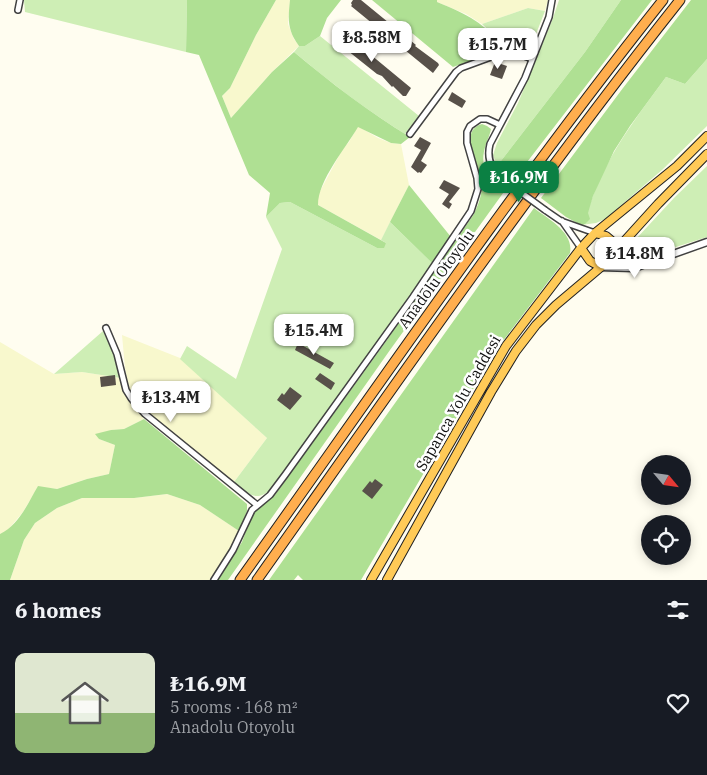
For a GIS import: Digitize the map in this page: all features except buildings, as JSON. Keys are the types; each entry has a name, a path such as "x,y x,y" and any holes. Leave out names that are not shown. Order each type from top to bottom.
{"highway":[{"name":"Anadolu Otoyolu","path":"240,580 490,227 663,0"},
{"name":"Anadolu Otoyolu","path":"257,580 444,314 590,116 680,0"},
{"path":"595,232 676,166 707,136"},
{"path":"595,232 606,236 620,247 658,204 707,154"},
{"name":"Sapanca Yolu Caddesi","path":"371,580 506,346 595,232"},
{"name":"Sapanca Yolu Caddesi","path":"387,580 491,392 516,351 536,325 556,305 601,267 620,247"},
{"path":"581,248 590,261 601,267"}],"street":[{"path":"18,10 20,0"},
{"path":"552,0 549,17 517,94 490,144 489,160 494,171 544,210 561,221 595,232"},
{"path":"410,134 456,72 461,68 512,51 532,59"},
{"path":"214,580 233,550 247,518 256,504 270,495 285,475 468,217 478,189 467,143 467,132 470,126 476,120 484,118 500,125"},
{"path":"561,221 581,248"},
{"path":"601,267 634,268 707,242"},
{"path":"620,247 640,259 662,257"},
{"path":"106,328 117,354 126,390 137,406 256,504"}],"green space":[{"path":"24,0 187,0 186,52 25,12"},
{"path":"187,0 276,0 256,35 230,88 222,96 231,118 272,72 294,52 350,97 410,137 401,144 391,143 358,127 327,175 319,195 318,205 386,243 384,248 377,248 290,202 280,203 266,217 270,193 249,175 199,55 186,52"},
{"path":"276,0 290,0 288,24 299,46 272,72 231,118 222,96 230,88 256,35"},
{"path":"290,0 341,0 327,18 320,36 305,46 299,46 292,35 289,24"},
{"path":"372,0 437,0 437,2 475,20 507,48 453,67"},
{"path":"437,0 548,0 545,11 528,8 482,24 466,14 437,2"},
{"path":"559,0 621,0 585,52 497,166 493,155 497,143 518,103"},
{"path":"621,0 652,0 514,179 497,166 585,52"},
{"path":"691,0 707,0 707,59 685,84 666,77 614,151 593,196 588,213 590,219 581,225 566,217 541,198"},
{"path":"528,8 545,11 529,52 507,48 482,24"},
{"path":"320,36 419,116 405,134 348,95 294,52 299,46 305,46"},
{"path":"707,59 707,126 662,170 605,219 596,223 581,225 585,223 598,183 607,164 629,128 666,77 685,84"},
{"path":"482,124 491,129 484,153 484,166 494,180 506,189 228,580 218,580 242,542 252,515 275,495 387,340 474,214 480,199 481,188 470,142 471,134 475,128"},
{"path":"358,126 378,138 391,143 401,144 409,185 381,240 318,205 318,195 342,150"},
{"path":"707,166 707,237 651,255 638,253 635,248 635,240"},
{"path":"409,185 451,237 433,264 390,222"},
{"path":"290,202 377,248 386,243 381,240 390,222 433,264 274,486 263,495 254,496 234,482 267,438 180,359 187,346 236,379 282,249 266,217 280,203"},
{"path":"534,208 564,232 570,245 570,253 496,350 361,580 303,580 298,575 294,580 269,580"},
{"path":"103,331 114,355 121,378 82,372 54,374"},
{"path":"122,335 180,358 267,438 234,482 154,417 139,402 129,388"},
{"path":"0,342 54,374 82,372 121,378 123,388 129,400 144,419 124,429 111,430 99,439 115,445 109,474 57,489 38,487 23,512 7,531 0,534"},
{"path":"144,419 247,504 247,511 239,531 200,505 167,494 134,498 82,498 57,508 35,523 24,540 10,580 0,580 0,534 18,519 38,486 57,489 109,474 115,445 99,439 95,434 124,429"},
{"path":"167,494 200,505 239,531 222,563 210,580 10,580 24,540 35,523 57,508 82,498 134,498"}]}
